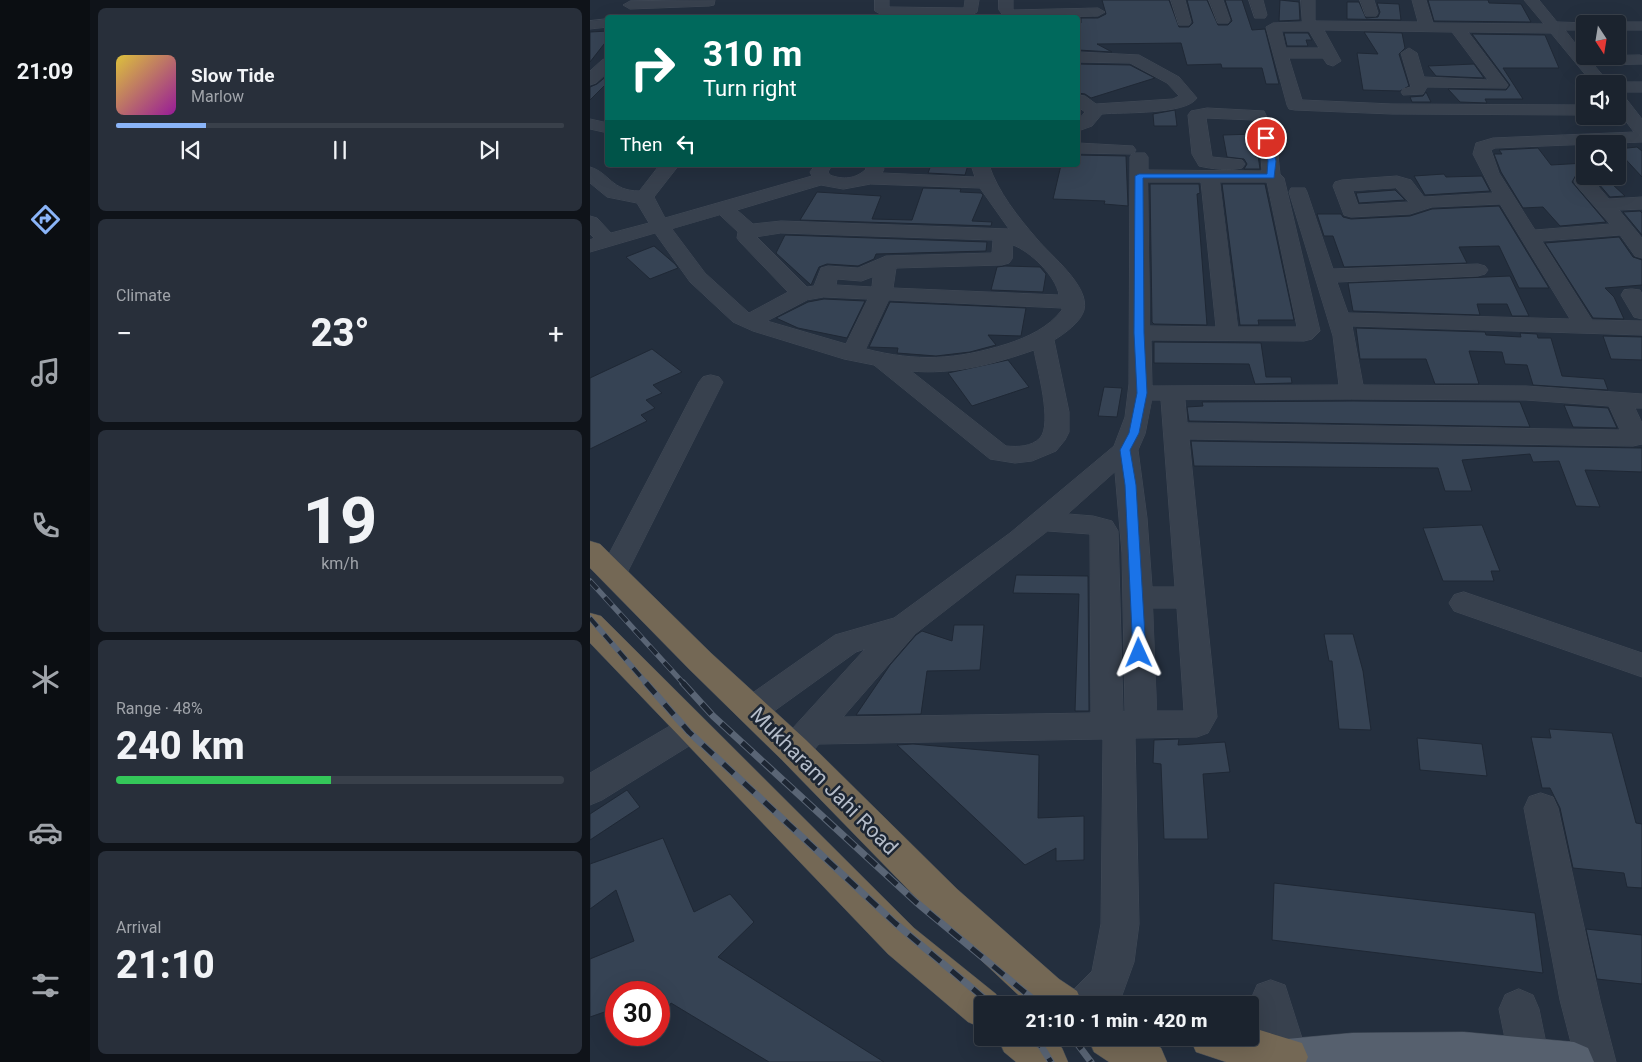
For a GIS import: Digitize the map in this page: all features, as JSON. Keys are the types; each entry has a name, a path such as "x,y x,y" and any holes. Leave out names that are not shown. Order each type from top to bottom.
{"highway":[{"name":"Mukharam Jahi Road","path":"601,562 752,710 802,740 944,901 1049,996"},
{"path":"590,624 901,941 974,1001"},
{"path":"1028,1046 1048,1062"},
{"path":"1121,1046 1147,1062"},
{"path":"1232,1046 1271,1060"}],"main road":[{"path":"1271,1060 1352,1054 1464,1052 1574,1062"}],"street":[{"path":"882,0 880,9 886,12 971,10 1006,5 1008,14 1037,6 1067,6 1102,11"},
{"path":"1178,0 1184,22"},
{"path":"1216,0 1223,20"},
{"path":"1256,0 1260,15"},
{"path":"1280,53 1330,57 1311,23 1308,0"},
{"path":"1419,0 1427,28"},
{"path":"1531,0 1576,55"},
{"path":"621,15 632,2 709,2"},
{"path":"590,25 605,23"},
{"path":"1409,54 1418,82 1417,91 1391,98 1295,105 1273,27 1311,23 1427,28 1576,26"},
{"path":"1626,26 1642,26"},
{"path":"1418,82 1504,91 1457,28"},
{"path":"1080,57 1133,58 1170,78 1189,98 1176,104 1086,104"},
{"path":"1626,60 1640,60"},
{"path":"590,64 605,63"},
{"path":"590,80 605,65"},
{"path":"1585,65 1594,75"},
{"path":"1151,84 1170,78"},
{"path":"590,86 605,86"},
{"path":"1626,88 1642,87"},
{"path":"1086,104 1133,90"},
{"path":"1391,98 1464,109 1576,110"},
{"path":"1080,125 1086,122 1095,111 1086,104"},
{"path":"590,109 605,112"},
{"path":"1464,109 1493,143"},
{"path":"1139,333 1304,334 1309,331 1278,182 1271,171 1264,127 1258,115 1207,113 1197,115 1201,154 1204,162 1271,171"},
{"path":"1626,113 1642,131"},
{"path":"590,124 605,127"},
{"path":"1599,125 1607,135"},
{"path":"1626,137 1642,137"},
{"path":"1576,139 1493,143 1482,148 1482,154 1490,172 1585,326"},
{"path":"1080,148 1210,177 1271,171"},
{"path":"802,740 904,626 1042,521 1125,450 1134,433 1142,393 1135,161"},
{"path":"644,197 668,167"},
{"path":"590,222 598,243 659,226 724,208 820,169 844,184 871,171 983,174 1030,244 1062,277 1070,290 1073,310 1065,322 1042,340 965,363 940,365 883,361 852,354 742,318 715,296 694,273 659,226 644,197"},
{"path":"590,172 611,193 628,197 644,197"},
{"path":"1210,177 1228,334"},
{"path":"1586,185 1625,229 1642,252"},
{"path":"1298,192 1344,336 1352,392"},
{"path":"1421,205 1430,201 1506,198"},
{"path":"1604,205 1642,203"},
{"path":"724,208 748,231"},
{"path":"748,231 781,227 939,234 1004,234 1030,244"},
{"path":"1531,236 1625,229"},
{"path":"748,231 746,238 813,293"},
{"path":"852,354 881,295 886,262 883,243 887,232"},
{"path":"934,259 939,234"},
{"path":"813,293 828,272 861,275 886,262 934,259 1002,259 1004,234"},
{"path":"1325,276 1478,270"},
{"path":"750,321 813,293 1072,302"},
{"path":"1338,319 1642,328"},
{"path":"883,361 999,453 1023,455 1041,450 1053,439 1056,431 1056,410 1042,340"},
{"path":"601,562 711,382"},
{"path":"1142,393 1526,393 1630,400 1634,438 1175,431"},
{"path":"802,740 1123,724 1192,726 1200,721 1191,597 1172,393"},
{"path":"1095,996 1106,984 1115,962 1120,924 1123,724 1138,598 1130,485 1125,450"},
{"path":"1042,521 1093,525 1102,528 1104,531 1123,724"},
{"path":"1138,598 1191,597"},
{"path":"1464,603 1642,665"},
{"path":"752,710 846,643 904,626"},
{"path":"590,790 691,729"},
{"path":"1541,808 1580,1000 1596,1062"},
{"path":"1271,999 1271,1060"},
{"path":"1519,1009 1529,1058"}],"building":[{"path":"1102,0 1169,0 1179,27 1189,27 1193,23 1187,0 1207,0 1218,25 1228,25 1232,21 1225,0 1242,0 1252,30 1265,29 1279,84 1266,84 1262,68 1222,68 1221,64 1187,65 1181,43 1097,44 1112,52 1080,50 1081,18 1098,18 1106,14"},
{"path":"1280,0 1299,2 1300,20 1279,21"},
{"path":"1428,0 1488,0 1489,3 1521,4 1531,22 1434,21"},
{"path":"1347,2 1359,2 1366,18 1378,17 1380,12 1377,3 1399,4 1401,20 1347,19"},
{"path":"605,31 605,43 590,62 590,32"},
{"path":"1364,32 1402,33 1405,48 1399,54 1409,86 1400,91 1363,90 1357,53 1378,54"},
{"path":"1284,33 1308,33 1312,40 1306,40 1308,46 1287,46"},
{"path":"1472,34 1545,35 1559,68 1503,68 1523,99 1485,99 1487,103 1460,102 1448,89 1506,90 1510,85"},
{"path":"1080,64 1130,65 1155,78 1091,98 1080,93"},
{"path":"1474,64 1484,78 1436,76 1428,66"},
{"path":"605,77 605,85 590,100 590,87"},
{"path":"1426,92 1431,102 1412,102 1410,97 1423,96"},
{"path":"1175,110 1177,126 1154,126 1153,114"},
{"path":"1255,134 1260,169 1244,169 1247,164 1244,159 1227,157 1223,135"},
{"path":"1637,147 1642,151 1642,177 1626,160 1626,148"},
{"path":"1538,148 1551,165 1576,164 1576,175 1572,182 1606,222 1560,226 1543,207 1523,208 1501,172 1494,154 1502,154 1499,150"},
{"path":"1080,155 1126,156 1128,206 1104,204 1105,201 1053,199 1061,167 1080,167"},
{"path":"930,167 967,167 965,175 928,173"},
{"path":"1444,174 1446,177 1482,176 1490,191 1425,195 1414,176"},
{"path":"1150,184 1199,184 1200,193 1197,194 1207,325 1154,324 1152,322"},
{"path":"1222,184 1265,184 1294,320 1258,320 1259,325 1240,325"},
{"path":"1600,185 1613,185 1625,196 1610,197"},
{"path":"923,188 961,189 960,192 981,193 983,195 972,221 992,222 991,226 800,220 817,192 881,196 872,219 912,220"},
{"path":"1395,190 1405,200 1359,203 1356,193"},
{"path":"1499,206 1549,288 1519,288 1499,246 1459,247 1467,263 1344,267 1333,236 1324,236 1317,214 1341,214 1343,217 1351,219 1410,216 1432,209"},
{"path":"1640,211 1642,213 1642,235 1623,212"},
{"path":"785,235 987,242 986,251 876,254 874,259 858,266 827,264 819,267 811,285 776,253"},
{"path":"1619,237 1633,257 1642,260 1642,285 1605,288 1614,297 1624,319 1593,318 1545,243"},
{"path":"654,246 678,268 650,279 626,257"},
{"path":"997,267 1040,267 1046,274 1043,292 991,290"},
{"path":"1510,276 1529,316 1512,316 1507,304 1477,304 1480,315 1353,311 1348,283"},
{"path":"824,299 865,301 847,338 798,328 776,318 808,302"},
{"path":"890,302 1026,308 1021,336 988,335 996,345 970,352 936,356 897,353 898,348 869,347"},
{"path":"1356,328 1485,332 1486,335 1521,337 1520,333 1537,334 1538,338 1551,338 1562,376 1604,379 1608,390 1533,385 1527,365 1505,364 1502,352 1469,351 1479,384 1435,384 1426,359 1360,359"},
{"path":"1603,336 1642,337 1642,360 1611,359"},
{"path":"1154,342 1261,343 1266,377 1291,377 1292,383 1255,384 1249,364 1154,363"},
{"path":"652,349 682,372 653,385 662,393 646,400 655,408 641,415 647,421 590,449 590,378"},
{"path":"1008,360 1029,387 972,406 948,373"},
{"path":"1104,387 1122,388 1117,417 1098,416"},
{"path":"1202,402 1520,402 1530,427 1189,421 1187,407 1203,406"},
{"path":"1564,405 1608,408 1617,428 1573,427"},
{"path":"1191,441 1642,448 1642,472 1585,470 1600,507 1576,506 1559,461 1533,462 1530,454 1462,460 1472,491 1445,491 1438,468 1194,466"},
{"path":"1482,525 1500,571 1491,571 1494,581 1443,581 1423,528"},
{"path":"1016,575 1088,576 1089,711 1075,711 1079,594 1013,593"},
{"path":"954,625 984,625 980,670 927,671 921,714 856,715 890,665 916,635 922,631 952,641"},
{"path":"1324,634 1353,634 1363,671 1371,730 1339,729 1332,661 1329,661"},
{"path":"1549,729 1612,733 1636,823 1642,824 1642,888 1627,887 1624,873 1573,868 1560,808 1550,788 1542,788 1531,737 1551,738"},
{"path":"1417,738 1482,744 1487,776 1420,770"},
{"path":"1179,739 1178,745 1225,742 1230,772 1203,774 1208,839 1164,839 1161,764 1153,763 1154,740"},
{"path":"913,744 1039,755 1038,818 1084,816 1084,860 1056,861 1056,848 1025,865 897,745"},
{"path":"627,790 640,807 590,840 590,814"},
{"path":"663,838 694,912 730,894 754,922 718,957 884,1062 769,1062 671,1003 670,1004 670,981 605,981 605,1012 590,1017 590,959 634,941 616,890 590,909 590,864"},
{"path":"1274,883 1535,913 1543,973 1272,940"},
{"path":"1586,929 1642,935 1642,984 1597,979"}],"railway":[{"path":"590,581 684,684"},
{"path":"590,618 647,684"},
{"path":"646,683 689,732 895,923 981,996"},
{"path":"683,683 713,716 916,902 1029,996"},
{"path":"1041,1046 1051,1062"},
{"path":"1079,1046 1091,1062"}],"route":[{"path":"1139,653 1138,598 1130,485 1125,450 1134,433 1142,393 1139,333 1139,176 1271,177 1272,161 1266,138"}]}
